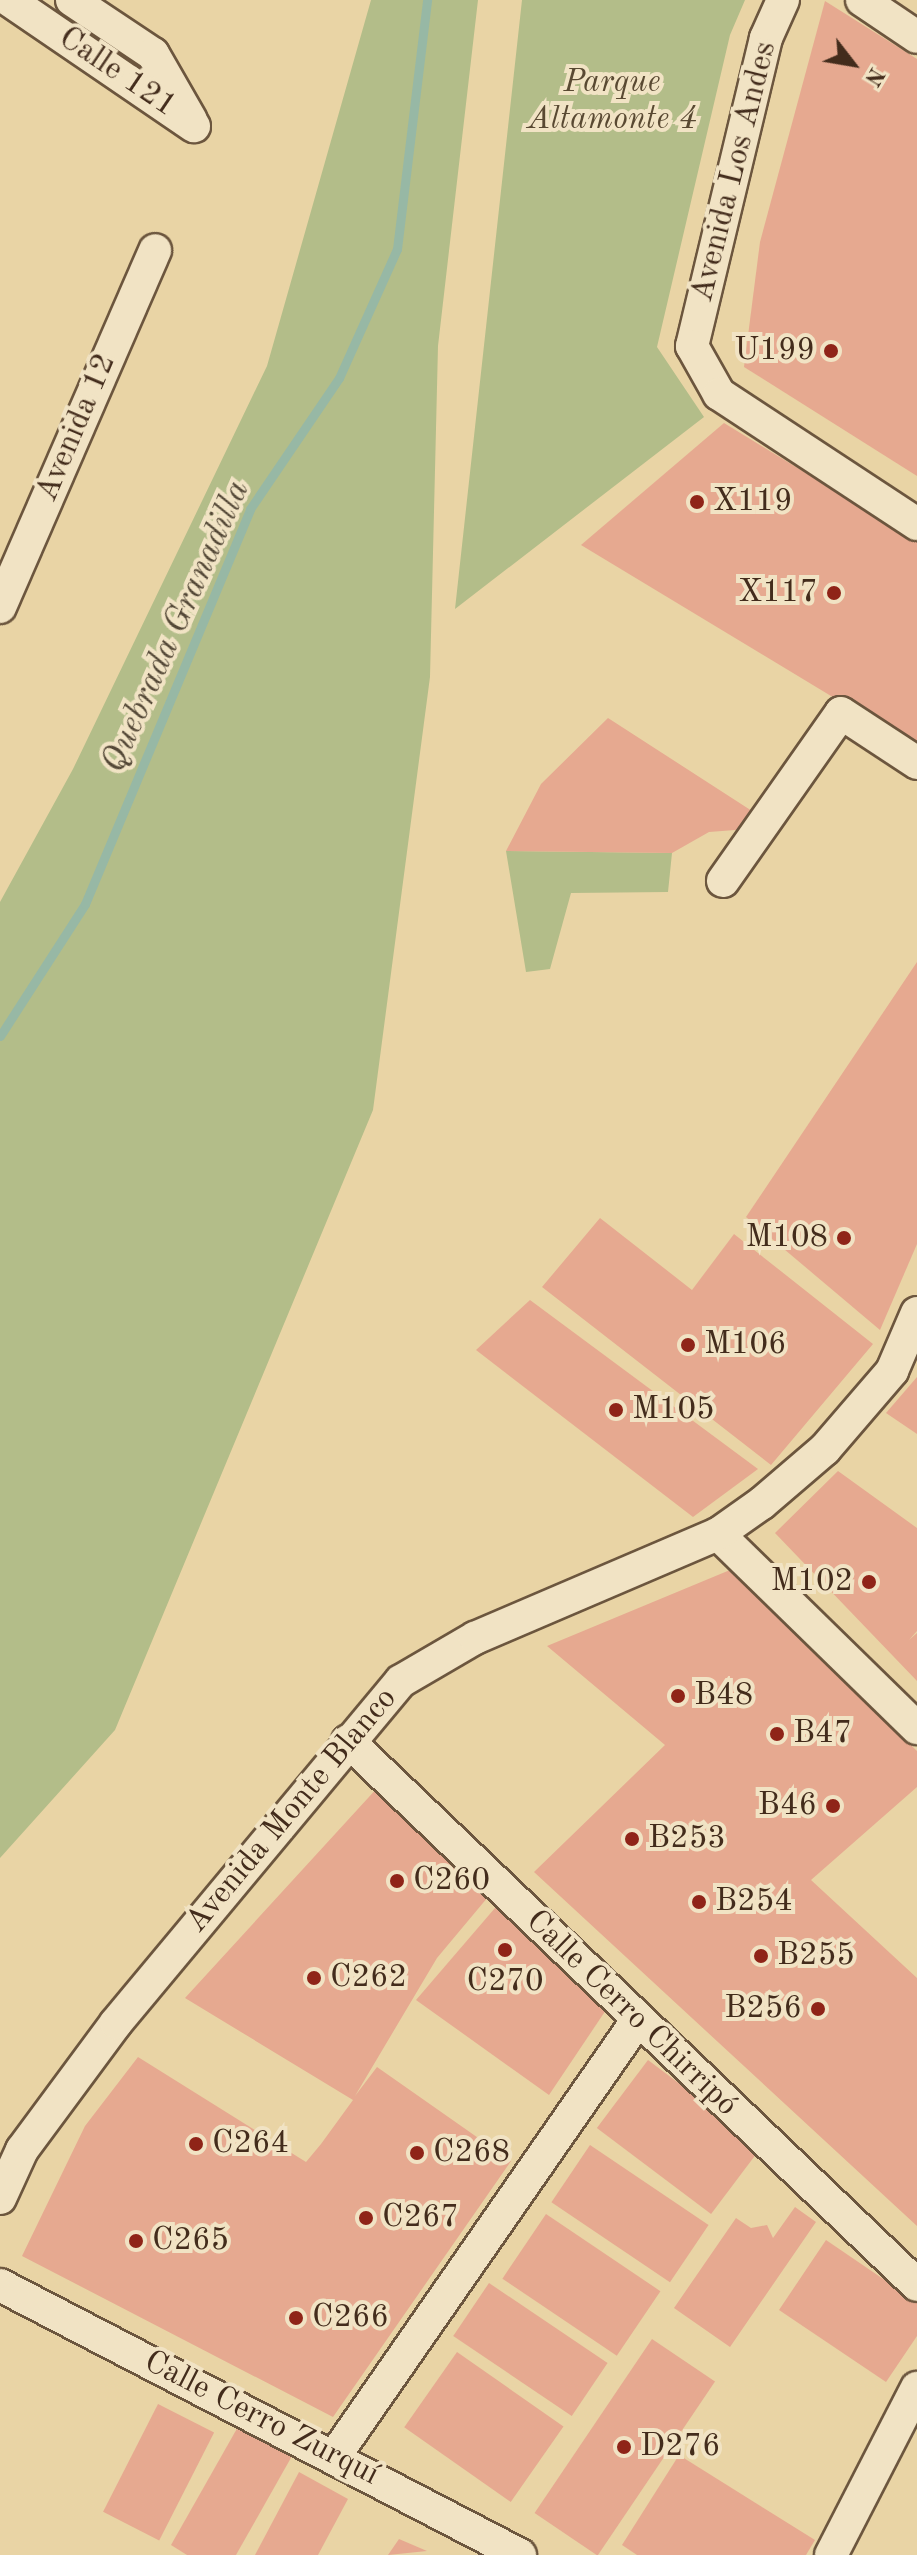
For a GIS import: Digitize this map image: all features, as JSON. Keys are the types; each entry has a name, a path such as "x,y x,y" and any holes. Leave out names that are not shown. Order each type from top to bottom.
{"street":[{"name":"Calle 121","path":"9,0 194,126 153,54 72,0"},
{"name":"Avenida Los Andes","path":"783,0 766,38 692,346 719,394 917,524"},
{"path":"862,0 917,37"},
{"name":"Avenida 12","path":"0,607 155,250"},
{"path":"723,881 841,713 917,763"},
{"name":"Avenida Monte Blanco","path":"0,2198 22,2150 116,2023 401,1681 475,1638 718,1534 825,1449 892,1371 917,1313"},
{"path":"718,1534 917,1728"},
{"name":"Calle Cerro Chirripó","path":"348,1741 637,2021 917,2285"},
{"path":"334,2457 637,2021"},
{"name":"Calle Cerro Zurquí","path":"0,2285 520,2555"},
{"path":"831,2555 917,2388"}],"green space":[{"path":"371,0 478,0 438,346 430,677 373,1110 115,1730 0,1858 0,902 73,769 267,366"},
{"name":"Parque Altamonte 4","path":"522,0 745,0 730,35 657,347 704,417 455,609"},
{"path":"506,851 672,853 668,892 571,893 550,969 526,972"}],"building":[{"path":"825,1 917,59 917,476 744,367 760,242"},
{"path":"724,423 917,541 917,748 581,545"},
{"path":"608,718 759,814 748,829 709,832 672,853 506,851 541,784"},
{"path":"917,962 917,1244 880,1330 746,1217"},
{"name":"M106","path":"600,1218 692,1290 734,1234 873,1344 771,1465 542,1287"},
{"name":"M105","path":"530,1300 758,1469 693,1517 476,1350"},
{"path":"917,1377 917,1434 886,1413"},
{"name":"M102","path":"838,1471 917,1528 917,1631 909,1640 917,1633 917,1681 775,1533"},
{"path":"730,1570 917,1751 917,1787 811,1880 917,1978 917,2226 534,1872 665,1745 547,1646"},
{"path":"379,1786 493,1891 437,1958 355,2096 377,2067 511,2161 333,2417 22,2256 85,2126 138,2057 306,2162 321,2144 353,2100 185,1998"},
{"name":"C270","path":"501,1901 608,2007 549,2095 416,2000"},
{"path":"648,2060 762,2146 711,2214 597,2128"},
{"path":"590,2145 709,2225 670,2282 551,2202"},
{"path":"795,2207 816,2222 730,2347 674,2308 736,2218 751,2228 767,2225 773,2238"},
{"path":"546,2214 660,2291 617,2356 502,2279"},
{"path":"826,2240 917,2302 917,2336 886,2382 779,2310"},
{"path":"489,2283 608,2363 572,2416 453,2336"},
{"name":"D276","path":"652,2339 715,2381 598,2555 535,2513"},
{"path":"457,2352 563,2427 511,2502 404,2427"},
{"path":"158,2404 214,2433 159,2540 103,2512"},
{"path":"239,2425 292,2456 236,2555 187,2555 171,2545"},
{"path":"679,2455 815,2540 806,2555 637,2555 622,2545"},
{"path":"299,2472 348,2499 318,2555 255,2555"},
{"path":"399,2539 427,2551 388,2555"}],"waterway":[{"name":"Quebrada Granadilla","path":"0,1036 85,904 250,509 339,378 397,249 427,0"}],"place":[{"name":"U199","path":"831,351"},
{"name":"X119","path":"697,502"},
{"name":"X117","path":"834,593"},
{"name":"M108","path":"844,1238"},
{"name":"M106","path":"688,1345"},
{"name":"M105","path":"616,1410"},
{"name":"M102","path":"869,1582"},
{"name":"B48","path":"678,1696"},
{"name":"B47","path":"777,1734"},
{"name":"B46","path":"833,1806"},
{"name":"B253","path":"632,1839"},
{"name":"C260","path":"397,1881"},
{"name":"B254","path":"699,1902"},
{"name":"C270","path":"505,1950"},
{"name":"B255","path":"761,1956"},
{"name":"C262","path":"314,1978"},
{"name":"B256","path":"818,2009"},
{"name":"C264","path":"196,2144"},
{"name":"C268","path":"417,2153"},
{"name":"C267","path":"366,2218"},
{"name":"C265","path":"136,2241"},
{"name":"C266","path":"296,2318"},
{"name":"D276","path":"624,2447"}]}
